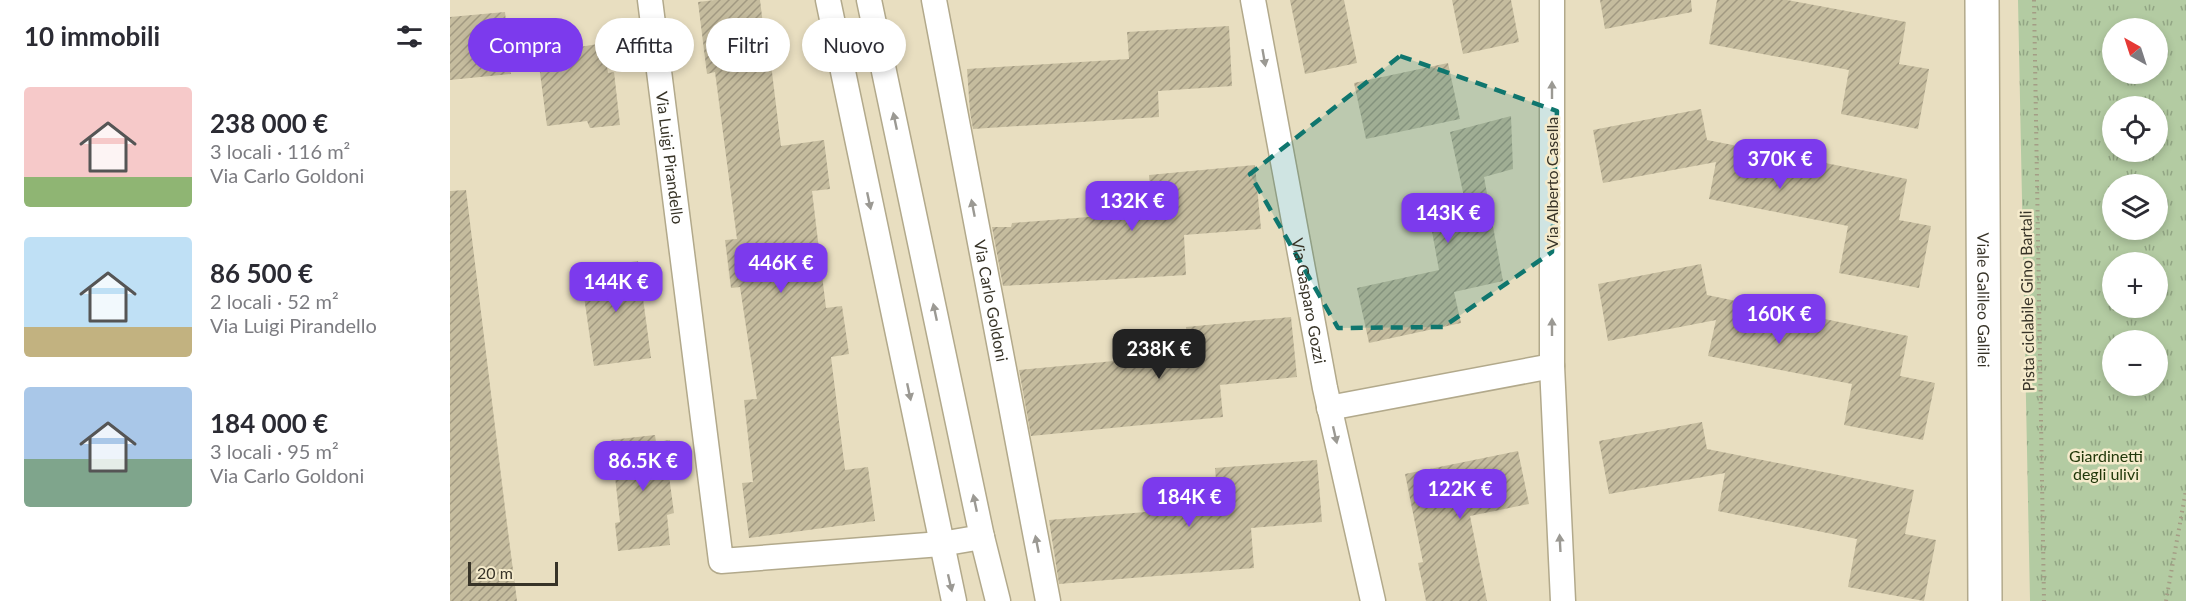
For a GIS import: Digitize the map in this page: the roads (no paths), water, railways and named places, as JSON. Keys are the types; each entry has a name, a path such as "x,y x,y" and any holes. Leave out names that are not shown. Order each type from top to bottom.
{"main road":[{"name":"Viale Galileo Galilei","path":"1982,0 1985,601"}],"street":[{"name":"Via Luigi Pirandello","path":"650,0 721,561 941,544"},
{"path":"828,0 954,601"},
{"path":"869,0 982,537 998,601"},
{"name":"Via Carlo Goldoni","path":"934,0 1048,601"},
{"name":"Via Gasparo Gozzi","path":"1253,0 1329,408 1373,601"},
{"name":"Via Alberto Casella","path":"1552,0 1552,366 1563,601"},
{"path":"1329,408 1552,366"},
{"path":"941,544 982,537"}],"park label":[{"name":"Giardinetti degli ulivi","path":"2106,465"}]}
